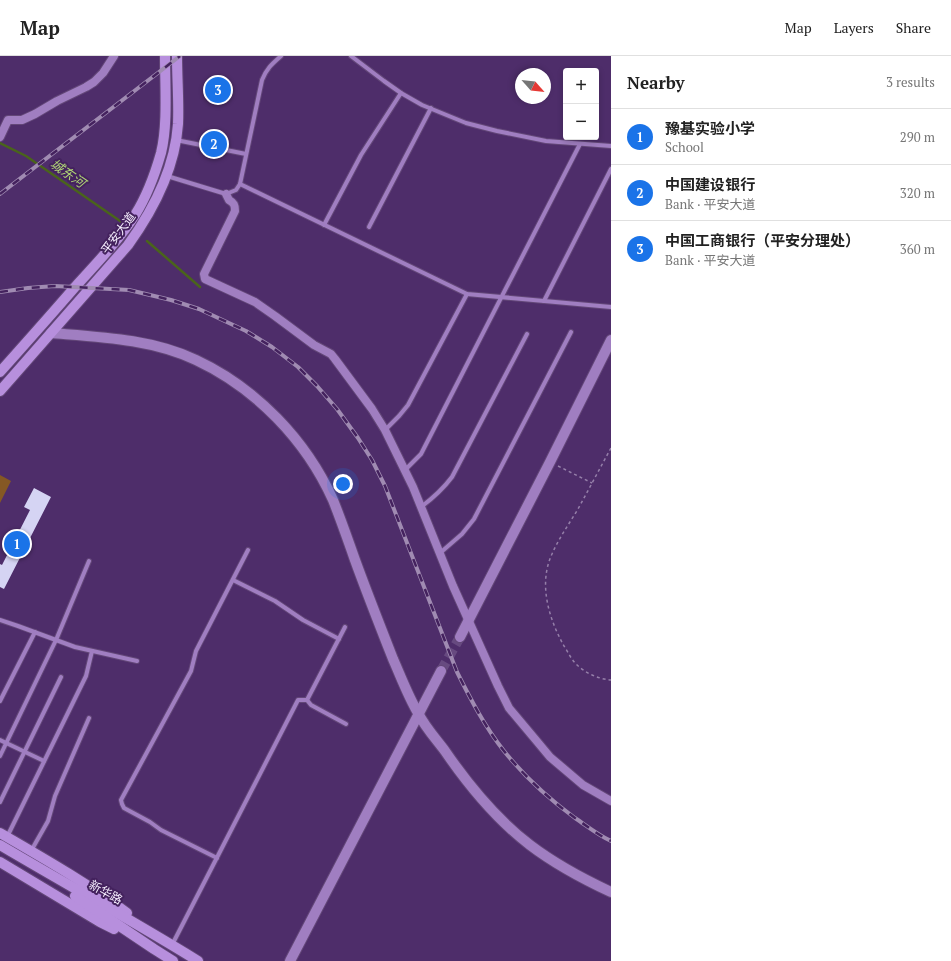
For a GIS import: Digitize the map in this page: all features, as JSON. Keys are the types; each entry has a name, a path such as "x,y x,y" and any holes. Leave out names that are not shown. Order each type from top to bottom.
{"main road":[{"name":"平安大道","path":"0,372 114,243 136,214 145,197 154,176 161,152 163,138 165,109 165,56"},
{"name":"平安大道","path":"0,391 128,245 145,220 166,176 172,160 176,140 178,124 177,56"},
{"path":"4,835 111,901 160,938"},
{"name":"新华路","path":"0,846 63,886 173,961"},
{"name":"新华路","path":"0,851 160,938 198,961"},
{"path":"0,862 100,922 154,949"}],"street":[{"path":"0,137 8,120 22,120 94,82 103,73 114,56"},
{"path":"226,194 229,200 234,204 235,211 204,274 205,279 255,302 314,345 331,354 335,359 372,409 385,430 405,470 453,586 509,708 550,757 583,785 611,801"},
{"path":"51,333 111,338 165,348 210,367 254,396 281,423 308,456 333,500 374,614 418,714 463,777 482,800 508,827 530,845 557,864 588,882 611,892"},
{"path":"460,637 611,340"},
{"path":"290,961 441,671"}],"lane":[{"path":"166,176 226,194 236,190 240,184 262,80 266,71 281,56"},
{"path":"351,56 401,93 422,105 466,123 546,141 611,146"},
{"path":"324,225 361,155 401,93"},
{"path":"369,227 431,108"},
{"path":"176,140 246,154"},
{"path":"405,470 420,454 580,144"},
{"path":"544,301 611,169"},
{"path":"240,184 467,294 611,307"},
{"path":"385,430 408,405 467,294"},
{"path":"440,553 462,534 474,519 571,332"},
{"path":"421,507 434,497 452,477 527,334"},
{"path":"216,858 161,830 150,822 124,808 121,800 191,671 196,651 248,550"},
{"path":"0,756 56,640 90,561"},
{"path":"233,580 275,601 303,620 339,639"},
{"path":"0,620 75,647 137,661"},
{"path":"307,700 345,627"},
{"path":"0,701 35,632"},
{"path":"4,835 44,761 86,676 92,651"},
{"path":"0,802 61,677"},
{"path":"172,945 298,700 307,700"},
{"path":"307,700 311,705 346,724"},
{"path":"31,852 48,821 55,796 89,718"},
{"path":"0,740 44,761"}],"path":[{"path":"611,448 551,555 546,576 547,603 561,641 572,660 575,664 594,676 604,680 611,680"},
{"path":"550,462 592,483"}],"shaded area":[{"path":"0,475 11,481 0,503"}],"building":[{"path":"34,488 51,497 4,589 0,587 0,564 2,565 30,510 24,507"}],"waterway":[{"name":"城东河","path":"0,143 26,156 123,223"},
{"name":"城东河","path":"147,241 200,287"}],"tunnel":[{"path":"441,671 460,637"}],"railway":[{"path":"0,194 180,56"},
{"path":"0,292 55,286 129,290 171,300 199,309 246,331 272,347 298,367 337,409 372,460 385,486 457,672 484,723 504,751 528,778 546,795 575,818 611,841"}],"place":[{"name":"中国工商银行（平安分理处）","path":"218,90"},
{"name":"中国建设银行","path":"214,144"},
{"name":"豫基实验小学","path":"17,544"}]}
